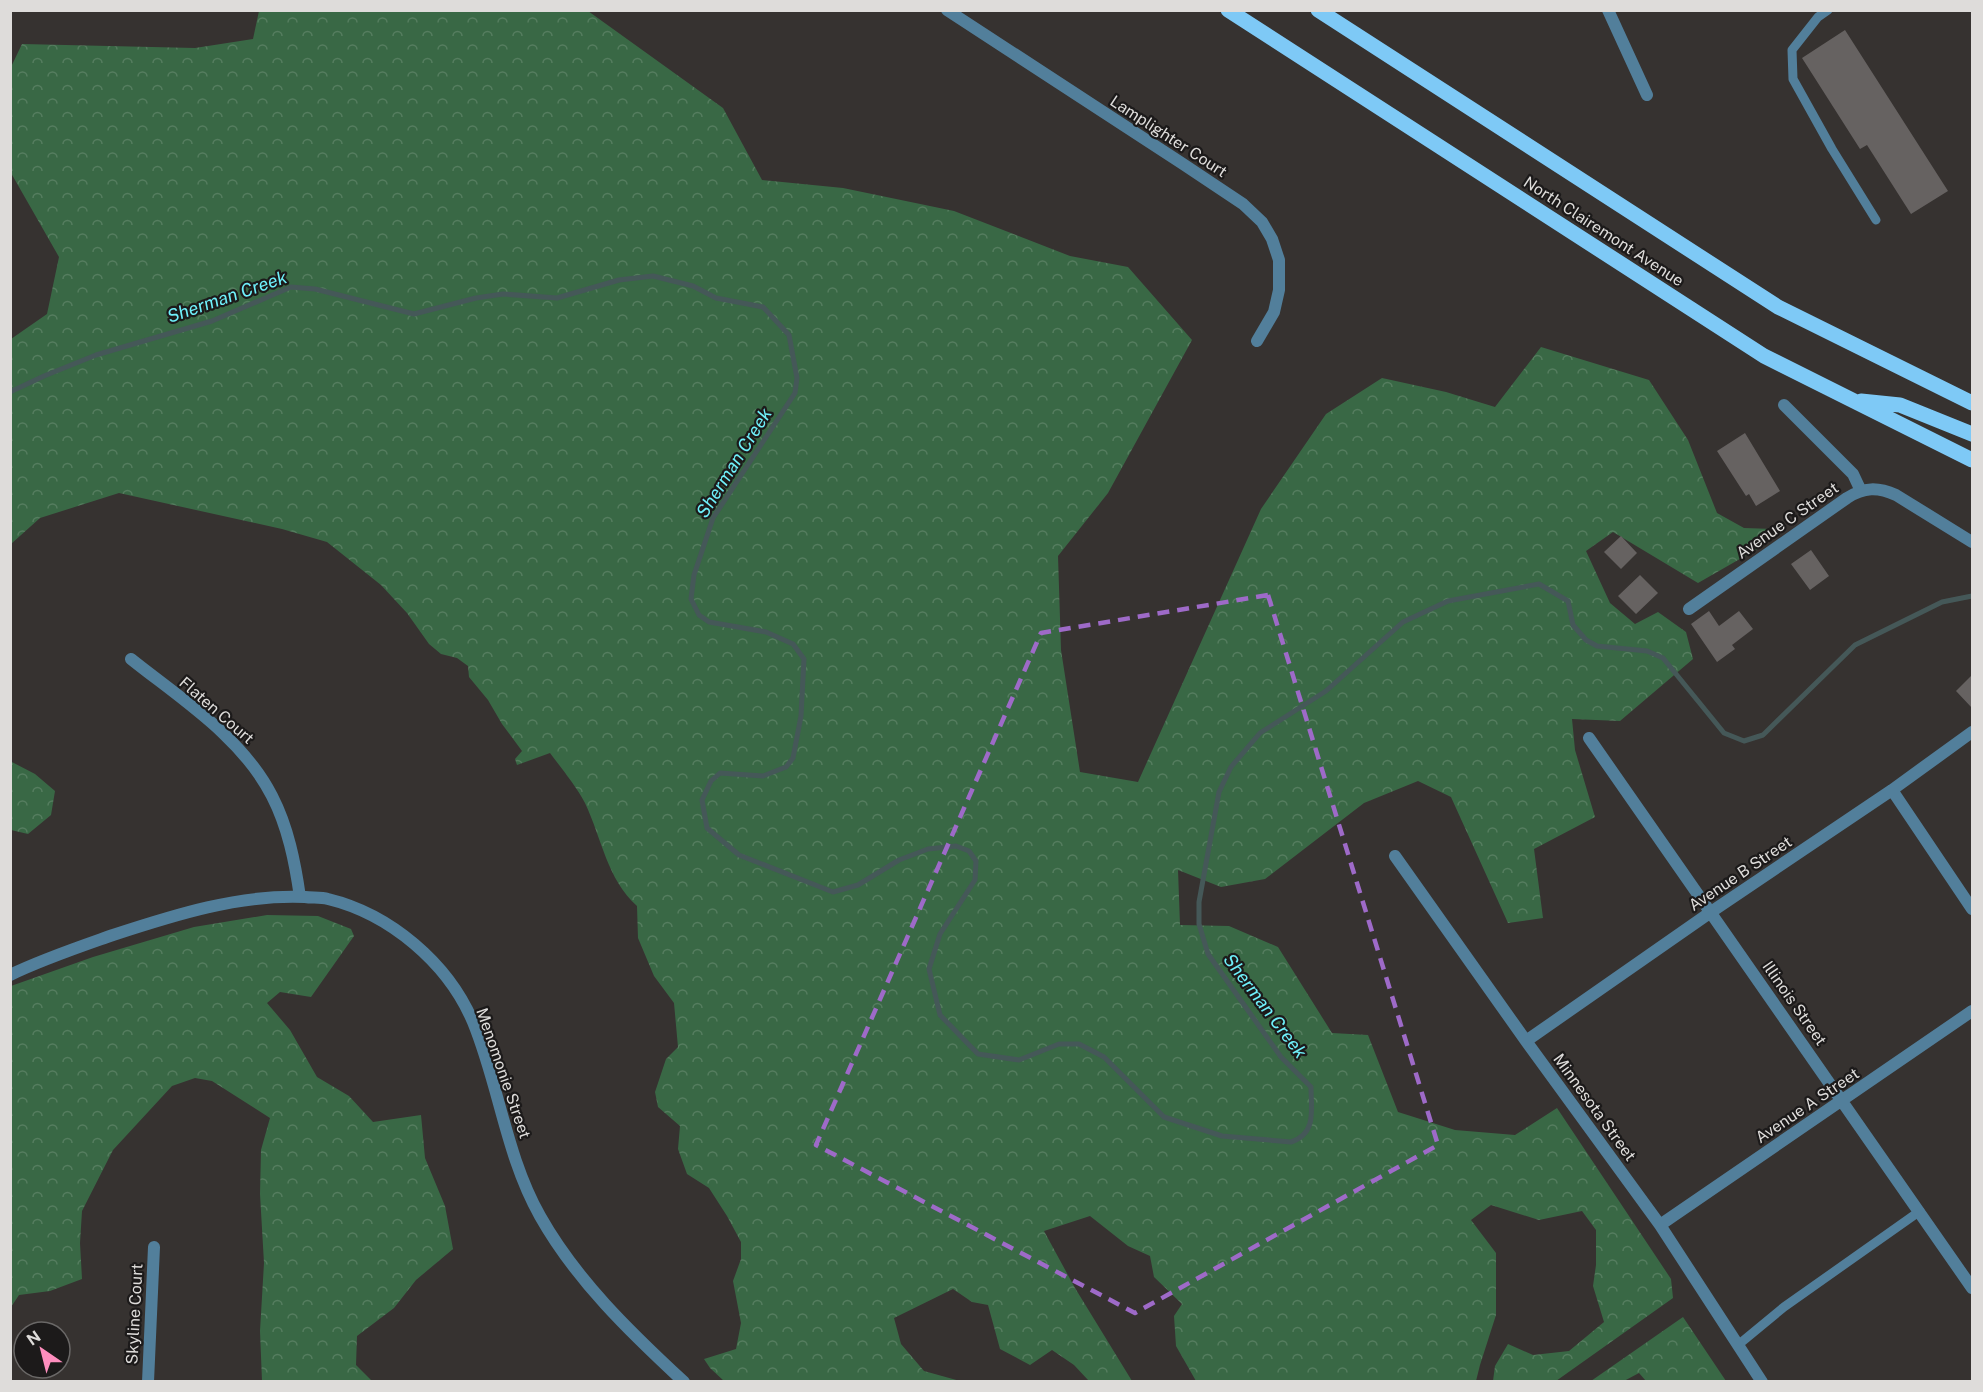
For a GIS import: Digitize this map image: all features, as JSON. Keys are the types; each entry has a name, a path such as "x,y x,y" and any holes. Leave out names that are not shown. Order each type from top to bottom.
{"main road":[{"name":"North Clairemont Avenue","path":"1228,10 1764,356 1972,460"},
{"name":"North Clairemont Avenue","path":"1318,10 1778,307 1972,403"},
{"path":"1852,400 1900,405 1972,434"}],"street":[{"name":"Lamplighter Court","path":"947,10 1184,164 1243,204 1262,222 1272,239 1279,260 1280,290 1274,312 1257,341"},
{"path":"1608,10 1647,95"},
{"path":"1784,405 1853,474 1861,491"},
{"name":"Avenue C Street","path":"1689,609 1847,498 1861,491 1874,489 1896,495 1972,542"},
{"name":"Flaten Court","path":"131,659 216,727 259,774 284,824 294,857 300,897"},
{"name":"Avenue B Street","path":"1526,1041 1892,790 1972,732"},
{"name":"Illinois Street","path":"1589,738 1844,1101 1972,1288"},
{"path":"1892,790 1972,909"},
{"name":"Minnesota Street","path":"1395,856 1660,1225 1762,1382"},
{"name":"Menomonie Street","path":"10,975 81,946 157,921 254,899 327,898 366,912 391,926 418,947 443,973 459,996 472,1021 517,1167 540,1217 559,1248 590,1287 645,1346 684,1382"},
{"name":"Avenue A Street","path":"1660,1225 1844,1101 1972,1011"},
{"name":"Skyline Court","path":"148,1382 154,1247"}],"lane":[{"path":"1828,10 1818,17 1792,50 1793,79 1832,149 1876,220"},
{"path":"1738,1345 1784,1307 1920,1211"}],"highlighted area":[{"path":"1268,595 1438,1145 1135,1313 816,1145 1041,633"}],"green space":[{"path":"259,11 588,11 723,108 762,180 843,188 954,211 1070,256 1128,267 1192,340 1108,493 1058,556 1061,650 1080,772 1138,782 1261,509 1326,414 1382,378 1446,392 1495,407 1541,347 1649,380 1688,440 1717,513 1744,528 1773,529 1766,544 1698,583 1613,532 1586,551 1610,603 1635,624 1658,612 1686,632 1693,659 1620,721 1572,719 1575,750 1595,817 1534,849 1543,918 1508,923 1451,797 1418,781 1364,803 1265,879 1221,887 1178,870 1180,925 1229,926 1278,947 1332,1033 1368,1035 1398,1112 1455,1130 1515,1135 1557,1108 1671,1279 1673,1298 1556,1381 1493,1381 1495,1366 1508,1344 1533,1355 1569,1351 1604,1322 1593,1286 1596,1265 1596,1230 1582,1211 1539,1220 1491,1205 1471,1220 1496,1253 1496,1315 1476,1381 1196,1381 1176,1346 1174,1316 1182,1304 1154,1277 1150,1256 1128,1246 1090,1216 1044,1231 1075,1288 1132,1381 1089,1381 1074,1365 1052,1350 1030,1365 1000,1349 988,1305 972,1302 953,1289 894,1318 901,1344 924,1371 960,1381 724,1381 704,1359 736,1349 741,1323 733,1281 741,1259 741,1242 709,1188 687,1174 678,1149 680,1126 658,1107 655,1092 666,1059 678,1047 674,1003 654,976 638,938 637,906 619,884 612,871 585,803 550,753 517,765 515,759 522,751 488,700 469,677 468,666 457,658 441,654 429,644 407,613 381,585 327,542 282,529 119,493 40,518 11,544 11,339 47,314 59,257 11,173 11,67 22,44 195,48 253,39"},
{"path":"10,761 35,774 55,791 51,815 28,834 11,830"},
{"path":"267,915 318,916 351,929 354,936 311,997 280,992 267,1003 290,1030 317,1077 349,1096 373,1122 421,1115 425,1158 445,1206 453,1249 416,1280 394,1308 357,1336 356,1365 372,1381 262,1381 260,1331 264,1263 260,1194 261,1150 270,1118 212,1081 195,1078 172,1086 113,1150 82,1211 80,1243 82,1279 50,1291 19,1295 11,1307 11,986 93,957 194,927"},
{"path":"1683,1317 1726,1381 1646,1381 1639,1373 1624,1381 1591,1381"}],"building":[{"path":"1845,30 1948,191 1911,214 1867,145 1860,149 1802,58"},
{"path":"1745,433 1780,491 1756,506 1749,494 1746,496 1717,451"},
{"path":"1621,536 1637,553 1621,569 1604,552"},
{"path":"1811,550 1829,576 1810,590 1791,564"},
{"path":"1640,575 1658,593 1636,614 1618,596"},
{"path":"1709,611 1719,626 1739,611 1753,629 1732,645 1735,649 1717,662 1691,624"},
{"path":"1972,675 1972,708 1956,691"}],"waterway":[{"name":"Sherman Creek","path":"10,392 96,355 212,321 291,287 315,289 414,314 476,298 503,294 557,298 619,280 653,276 693,286 716,298 763,307 789,335 797,378 795,393 713,518 694,575 691,599 699,615 709,622 766,632 793,644 804,659 801,716 793,758 786,767 763,776 720,773 711,781 702,800 707,828 739,855 833,892 858,885 899,860 928,849 956,846 969,851 976,861 975,880 940,934 929,969 940,1015 978,1054 1019,1060 1059,1044 1079,1044 1104,1057 1164,1117 1222,1136 1291,1142 1299,1138 1309,1127 1312,1104 1311,1087 1281,1057 1208,954 1199,924 1199,902 1219,792 1231,767 1260,733 1326,691 1403,622 1448,601 1539,584 1568,601 1573,625 1586,640 1597,646 1647,651 1663,658 1724,733 1744,741 1763,735 1855,645 1942,602 1972,596"}]}
